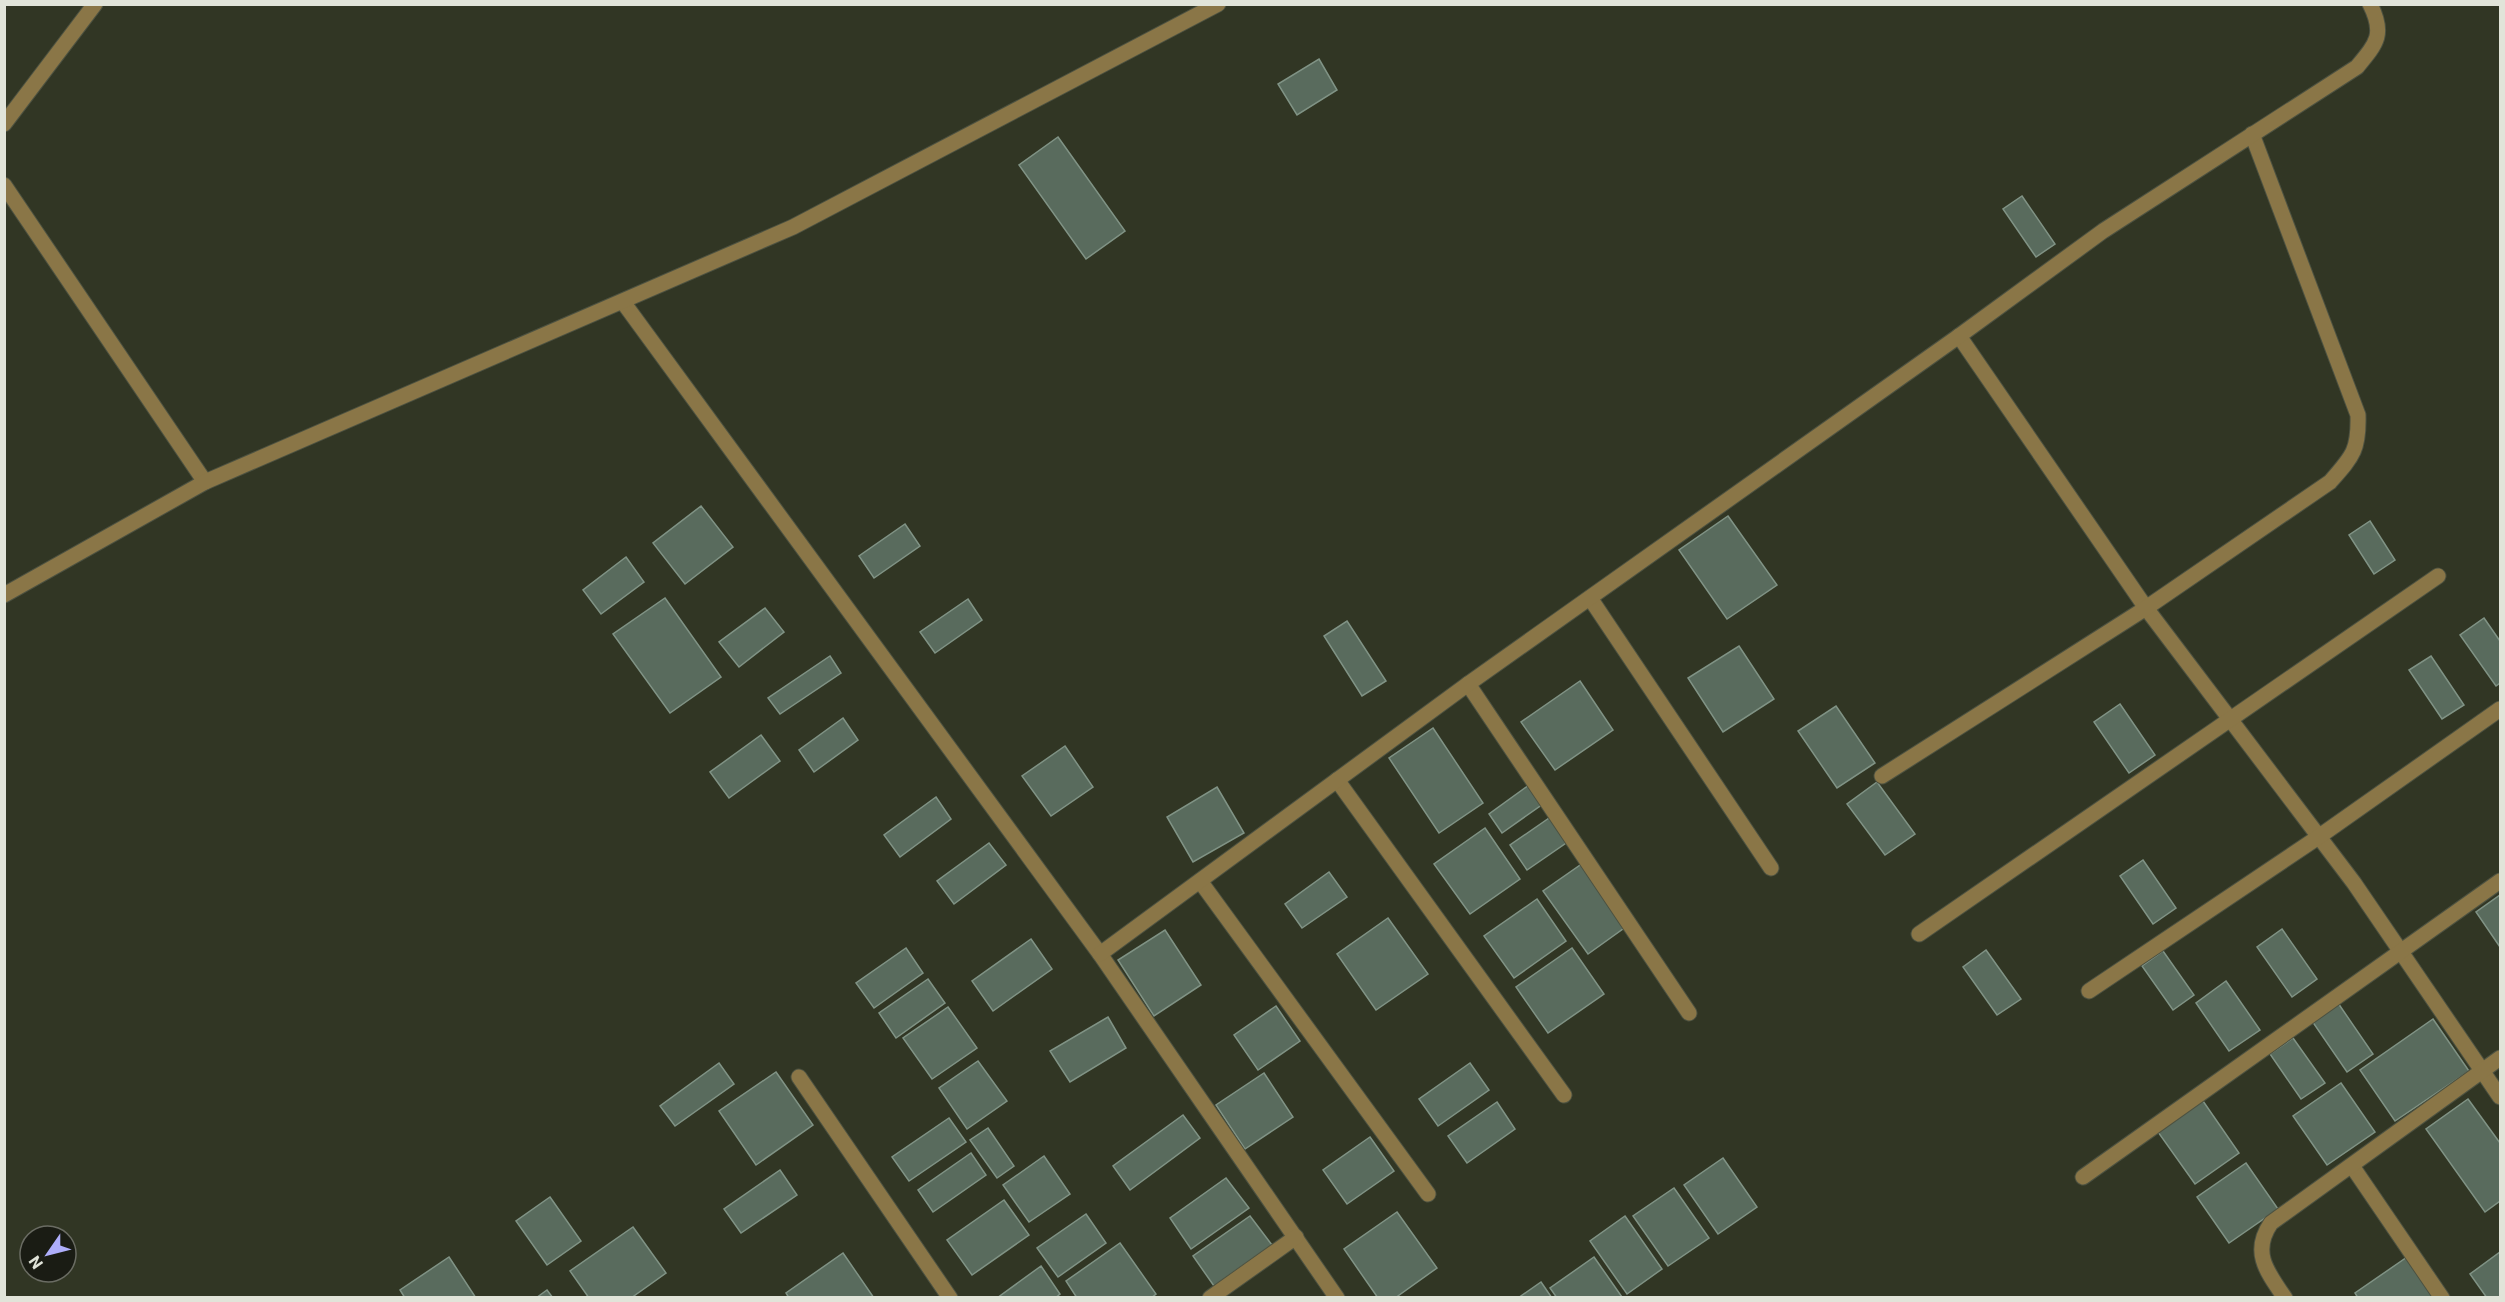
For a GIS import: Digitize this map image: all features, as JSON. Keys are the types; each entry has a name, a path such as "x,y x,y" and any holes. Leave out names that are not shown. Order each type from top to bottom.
{"street":[{"path":"4,124 95,4"},
{"path":"4,595 205,482 793,227 1218,4"},
{"path":"1100,954 1468,684 1959,336 2103,231 2357,67 2375,47 2379,30 2370,4"},
{"path":"1882,776 2146,608 2330,482 2346,464 2358,442 2358,415 2252,134"},
{"path":"4,185 205,482"},
{"path":"623,302 1100,954 1337,1298"},
{"path":"1959,336 2146,608 2317,838 2354,883 2500,1097"},
{"path":"1918,934 2438,576"},
{"path":"1590,598 1771,868"},
{"path":"1468,684 1689,1013"},
{"path":"2089,991 2317,838 2500,710"},
{"path":"1337,780 1564,1095"},
{"path":"1200,881 1428,1194"},
{"path":"2083,1177 2500,881"},
{"path":"2284,1298 2264,1268 2260,1252 2264,1233 2271,1223 2500,1058"},
{"path":"799,1077 950,1298"},
{"path":"2352,1166 2442,1298"},
{"path":"1210,1298 1296,1237"}],"building":[{"path":"1319,59 1337,90 1297,115 1278,84"},
{"path":"1058,137 1125,231 1086,259 1019,165"},
{"path":"2022,196 2055,244 2036,257 2003,209"},
{"path":"701,506 733,547 685,584 653,543"},
{"path":"1728,516 1777,585 1727,619 1679,550"},
{"path":"2370,521 2395,560 2374,574 2349,535"},
{"path":"905,524 920,546 874,578 859,556"},
{"path":"626,557 644,582 601,614 583,590"},
{"path":"665,598 721,677 670,713 613,634"},
{"path":"968,599 982,620 935,653 920,632"},
{"path":"765,608 784,632 739,667 719,642"},
{"path":"2484,618 2500,641 2500,683 2496,686 2460,635"},
{"path":"1347,621 1386,681 1362,696 1324,636"},
{"path":"1739,646 1774,699 1723,732 1688,678"},
{"path":"830,656 841,673 780,714 768,698"},
{"path":"2431,656 2464,705 2442,719 2409,670"},
{"path":"1580,681 1613,730 1555,770 1521,722"},
{"path":"2120,704 2155,755 2129,773 2094,722"},
{"path":"1836,706 1875,763 1837,788 1798,731"},
{"path":"843,718 858,740 814,772 799,750"},
{"path":"1433,728 1483,803 1439,833 1389,758"},
{"path":"761,735 780,761 729,798 710,772"},
{"path":"1065,746 1093,787 1051,816 1022,776"},
{"path":"1877,782 1915,834 1885,855 1847,804"},
{"path":"1529,785 1543,804 1502,833 1489,814"},
{"path":"1217,787 1244,833 1193,862 1167,817"},
{"path":"936,797 951,819 900,857 884,835"},
{"path":"1552,816 1569,841 1527,870 1510,845"},
{"path":"1485,828 1520,879 1470,914 1434,864"},
{"path":"989,843 1006,865 954,904 937,881"},
{"path":"2143,860 2176,908 2153,924 2120,876"},
{"path":"1583,863 1627,926 1588,954 1543,891"},
{"path":"1329,872 1347,897 1302,928 1285,904"},
{"path":"2500,895 2500,947 2476,912"},
{"path":"1537,899 1566,941 1514,978 1484,936"},
{"path":"1388,918 1428,974 1376,1010 1337,954"},
{"path":"2282,929 2317,979 2292,997 2257,947"},
{"path":"1165,930 1201,985 1154,1016 1118,960"},
{"path":"1031,939 1052,969 993,1011 972,981"},
{"path":"906,948 923,973 874,1008 856,983"},
{"path":"1572,948 1604,994 1548,1033 1516,987"},
{"path":"1986,950 2021,999 1997,1015 1963,967"},
{"path":"2163,951 2194,995 2173,1010 2142,966"},
{"path":"928,979 945,1003 896,1038 879,1013"},
{"path":"2226,981 2260,1030 2229,1051 2196,1003"},
{"path":"2338,1003 2373,1054 2347,1072 2312,1021"},
{"path":"1276,1006 1300,1041 1258,1070 1234,1035"},
{"path":"948,1007 977,1048 932,1079 903,1038"},
{"path":"1108,1017 1126,1048 1070,1082 1050,1051"},
{"path":"2433,1019 2469,1071 2395,1121 2360,1070"},
{"path":"2293,1038 2325,1083 2301,1099 2270,1054"},
{"path":"978,1061 1007,1101 967,1129 939,1088"},
{"path":"719,1063 734,1084 675,1126 660,1106"},
{"path":"1470,1063 1489,1090 1438,1126 1419,1099"},
{"path":"776,1072 813,1125 756,1165 719,1111"},
{"path":"1264,1073 1293,1117 1245,1149 1216,1105"},
{"path":"2341,1083 2375,1132 2327,1165 2293,1116"},
{"path":"2468,1099 2500,1143 2500,1201 2485,1212 2426,1129"},
{"path":"2203,1101 2239,1153 2195,1184 2158,1132"},
{"path":"1497,1102 1515,1129 1467,1163 1448,1136"},
{"path":"1183,1115 1200,1138 1130,1190 1113,1166"},
{"path":"949,1118 966,1142 909,1181 892,1157"},
{"path":"988,1128 1014,1166 997,1178 970,1140"},
{"path":"1370,1137 1394,1171 1347,1204 1323,1170"},
{"path":"971,1153 986,1175 933,1212 918,1190"},
{"path":"1044,1156 1070,1194 1029,1222 1003,1185"},
{"path":"1723,1158 1757,1207 1718,1234 1684,1185"},
{"path":"2246,1163 2278,1209 2229,1243 2197,1197"},
{"path":"780,1170 797,1195 741,1233 724,1209"},
{"path":"1226,1178 1249,1208 1191,1249 1170,1218"},
{"path":"1674,1188 1709,1238 1668,1266 1633,1216"},
{"path":"550,1197 581,1241 547,1265 516,1221"},
{"path":"1004,1200 1029,1235 972,1275 947,1240"},
{"path":"1397,1212 1437,1268 1395,1298 1378,1298 1344,1249"},
{"path":"1086,1214 1106,1243 1058,1277 1037,1248"},
{"path":"1250,1216 1272,1245 1214,1286 1193,1256"},
{"path":"1625,1216 1662,1269 1627,1294 1590,1241"},
{"path":"633,1227 666,1273 631,1298 589,1298 570,1271"},
{"path":"1120,1243 1156,1294 1151,1298 1077,1298 1066,1281"},
{"path":"2500,1252 2500,1298 2487,1298 2470,1274"},
{"path":"843,1253 874,1298 789,1298 786,1293"},
{"path":"2410,1255 2438,1298 2358,1298 2355,1293"},
{"path":"449,1257 476,1298 405,1298 400,1290"},
{"path":"1594,1257 1622,1297 1557,1298 1550,1288"},
{"path":"1041,1266 1060,1294 1055,1298 997,1298"},
{"path":"1541,1282 1552,1298 1518,1298"},
{"path":"547,1290 553,1298 536,1298"}]}
